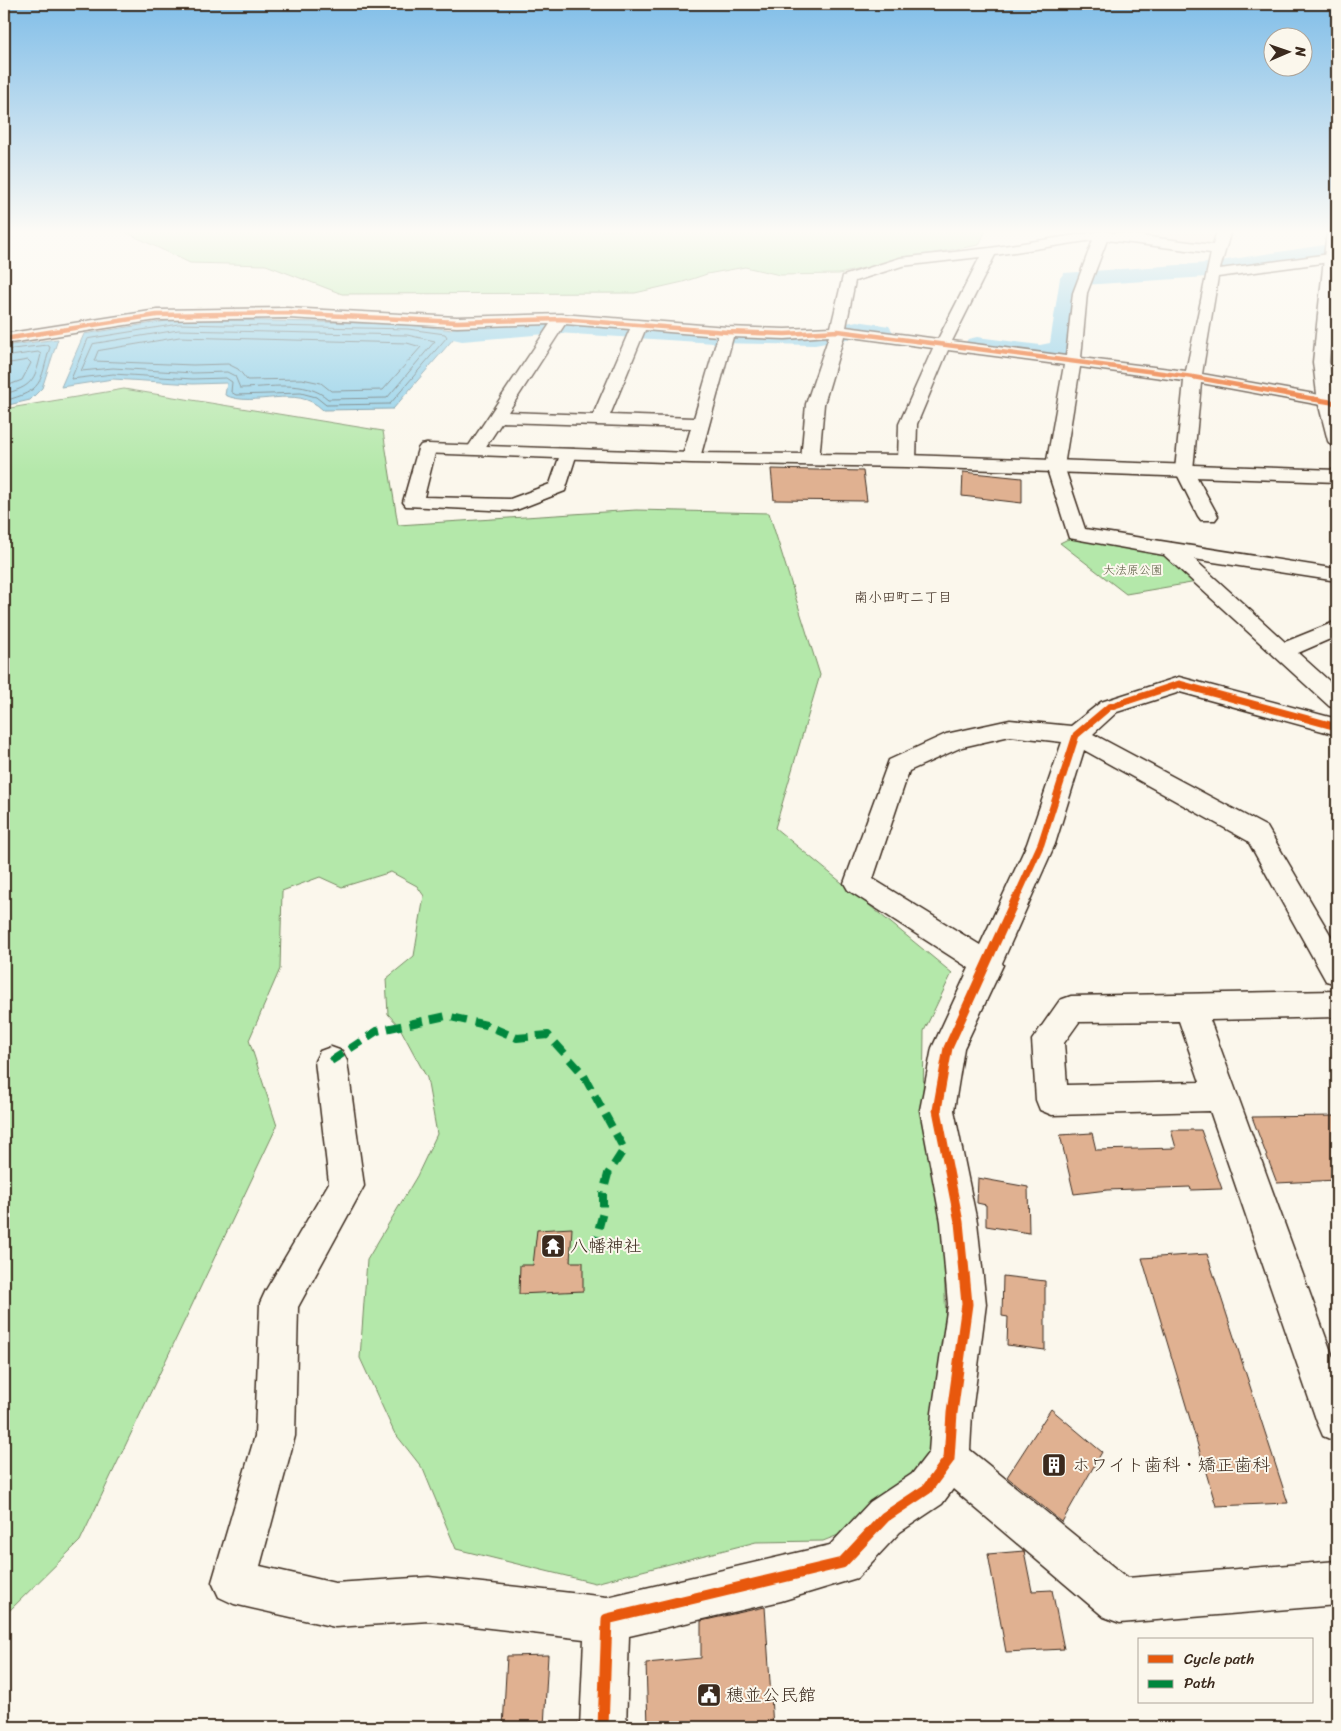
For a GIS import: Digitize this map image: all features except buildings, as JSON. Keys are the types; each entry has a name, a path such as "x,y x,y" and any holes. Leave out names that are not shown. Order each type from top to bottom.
{"street":[{"path":"810,460 815,404 838,331 842,311"},
{"path":"907,461 908,424 943,344 960,311"},
{"path":"1078,311 1055,466 1076,534 1313,573 1337,575"},
{"path":"1205,311 1193,377 1184,470 1208,516"},
{"path":"1332,311 1330,342 1321,362 1332,402 1337,441"},
{"path":"4,339 157,315 182,314 287,313 457,322 561,319 727,332 785,334 838,331 1193,377 1332,402"},
{"path":"475,450 561,319"},
{"path":"599,420 639,325"},
{"path":"691,458 727,332"},
{"path":"496,417 701,423"},
{"path":"568,453 558,487 512,505 412,502 427,449 568,453 691,458 907,461 1337,476"},
{"path":"1171,550 1337,702"},
{"path":"1313,573 1337,596"},
{"path":"1283,652 1337,628"},
{"path":"331,1060 347,1186 279,1303 275,1436 234,1582 335,1605 429,1598 607,1619 842,1563 885,1517 927,1489 949,1459 952,1413 967,1304 959,1222 937,1110 948,1048 988,965 1041,844 1076,735 1109,707 1179,684 1337,727"},
{"path":"988,965 858,883 898,766 955,740 1010,728 1076,735 1258,834 1337,972"},
{"path":"1221,1096 1052,1100 1048,1040 1071,1009 1337,1004"},
{"path":"1190,1008 1337,1422"},
{"path":"949,1459 1120,1601 1337,1583"},
{"path":"603,1727 607,1619"}],"green space":[{"path":"124,389 383,431 398,525 636,510 769,513 820,675 775,828 952,973 924,1031 923,1111 943,1215 947,1369 940,1452 885,1517 823,1541 756,1542 595,1583 456,1549 423,1469 394,1432 360,1358 367,1260 417,1176 437,1134 427,1078 399,1026 388,1014 386,979 414,956 424,896 417,886 391,872 342,887 320,877 282,891 280,969 249,1040 277,1126 80,1541 4,1616 4,409"},
{"name":"大法原公園","path":"1070,538 1164,552 1197,582 1126,594 1060,543"}],"water":[{"path":"179,319 408,324 452,330 454,338 393,409 323,410 312,402 301,398 237,399 225,395 227,383 193,384 113,379 61,387 84,334"},
{"path":"58,339 42,388 30,400 4,406 4,346"}],"waterway":[{"path":"977,345 1040,353 1062,349 1067,311"},
{"path":"462,333 557,325 715,335 815,337 857,329 880,332"}],"marked path":[{"path":"331,1061 377,1031 446,1016 486,1025 517,1038 548,1035 583,1074 624,1149 608,1174 603,1193 603,1212 592,1253"}],"cycle path":[{"path":"4,339 157,315 287,313 457,322 561,319 727,332 785,334 838,331 1193,377 1337,403"},
{"path":"603,1727 607,1619 842,1563 885,1517 927,1489 949,1459 952,1413 967,1304 959,1222 937,1110 948,1048 1041,844 1076,735 1109,707 1179,684 1337,727"}],"place":[{"name":"八幡神社","path":"553,1246"},
{"name":"ホワイト歯科・矯正歯科","path":"1054,1465"},
{"name":"穂並公民館","path":"709,1695"}],"district":[{"name":"南小田町二丁目","path":"903,597"}]}
